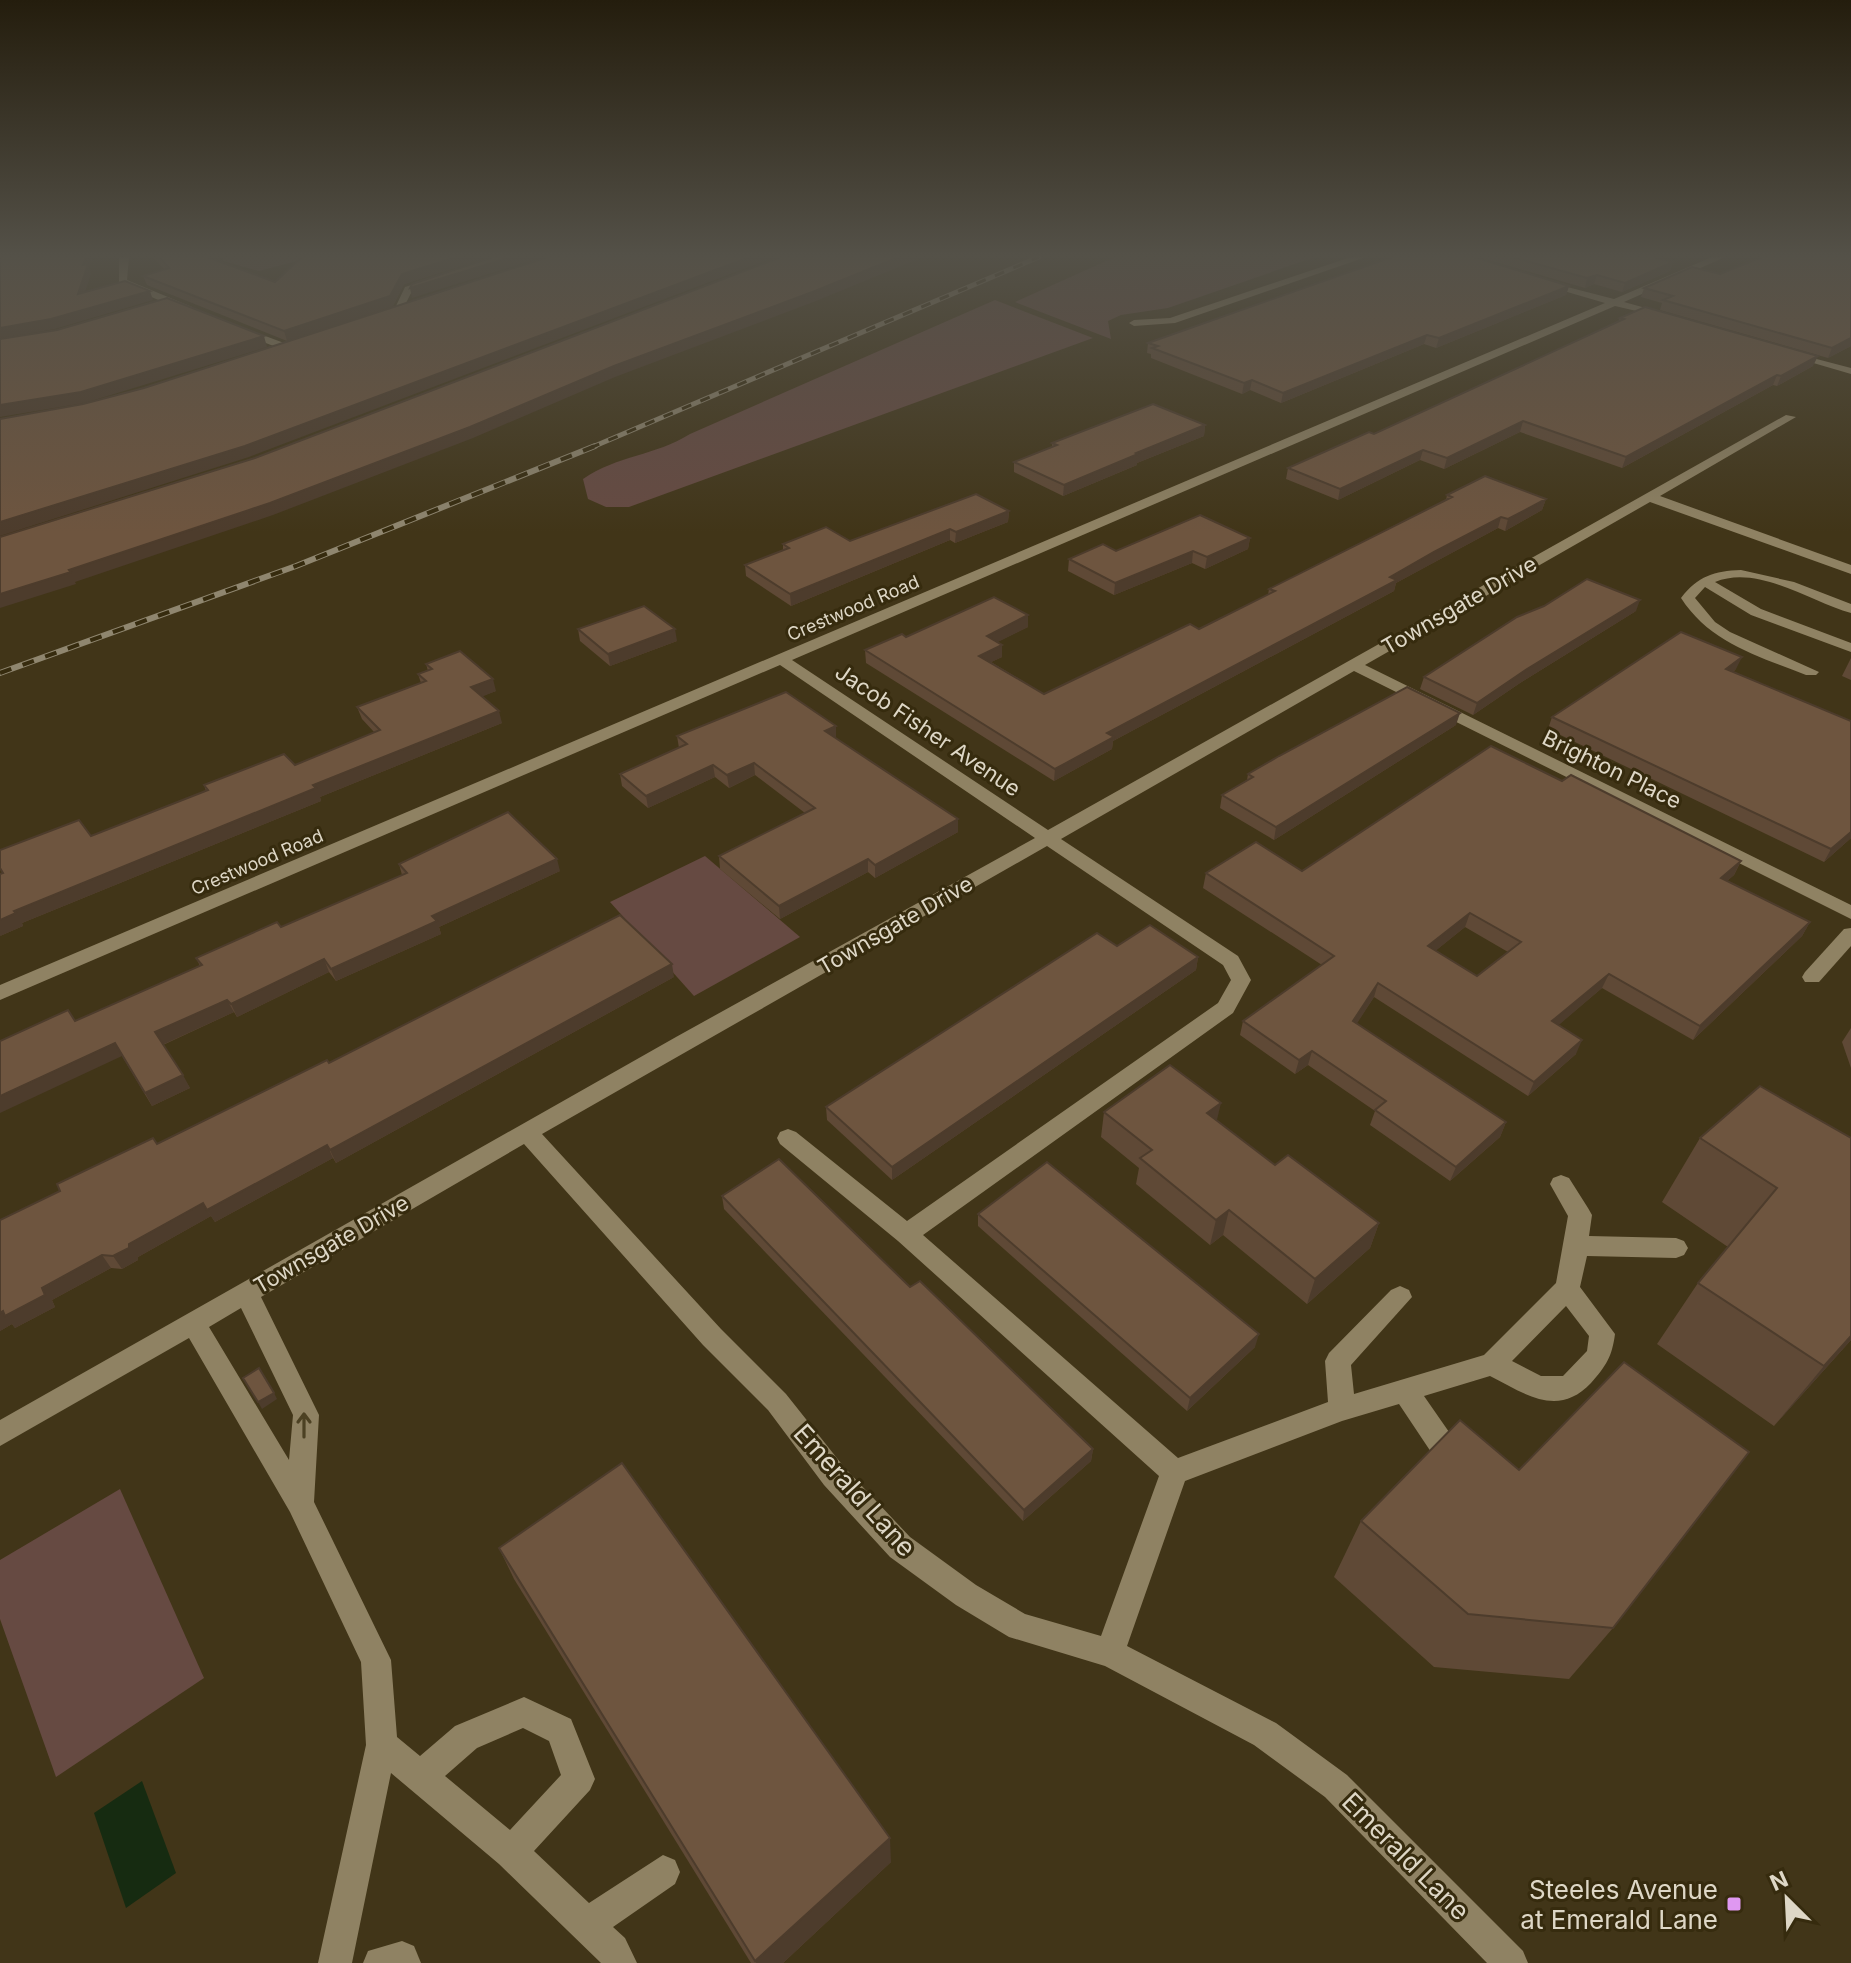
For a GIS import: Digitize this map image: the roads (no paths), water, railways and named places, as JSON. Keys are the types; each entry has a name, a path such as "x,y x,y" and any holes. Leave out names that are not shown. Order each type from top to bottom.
{"street":[{"path":"264,356 286,349"},
{"name":"Crestwood Road","path":"0,993 1509,349"},
{"path":"1776,349 1851,371"},
{"name":"Townsgate Drive","path":"0,1434 1790,417"},
{"path":"1649,497 1851,570"},
{"path":"1811,672 1728,636 1695,613 1688,598 1694,587 1726,572 1748,573 1851,609"},
{"path":"1705,581 1725,597 1752,611 1850,648"},
{"name":"Jacob Fisher Avenue","path":"782,660 1231,961 1241,980 1226,1008 906,1234"},
{"name":"Brighton Place","path":"1354,665 1851,913"},
{"path":"1812,977 1851,934"},
{"name":"Emerald Lane","path":"527,1132 712,1337 777,1402 834,1476 900,1547 966,1595 1019,1627 1110,1653 1265,1734 1336,1786 1511,1963"},
{"path":"788,1138 906,1234 1174,1472"},
{"path":"1110,1653 1174,1472 1342,1409 1492,1364 1567,1289 1580,1215 1561,1184"},
{"path":"1576,1246 1676,1248"},
{"path":"1492,1364 1539,1388 1569,1388 1599,1356 1602,1334 1567,1289"},
{"path":"246,1292 306,1415 300,1503"},
{"path":"1342,1409 1338,1361 1400,1297"},
{"path":"194,1324 300,1503 376,1660 382,1745 335,1963"},
{"path":"1405,1390 1460,1471"},
{"path":"420,1777 466,1737 524,1712 560,1730 579,1779 511,1852"},
{"path":"382,1745 511,1852 613,1950 620,1963"},
{"path":"587,1925 663,1872"},
{"path":"380,1963 402,1958 404,1963"}],"railway":[{"path":"590,448 824,349"},
{"path":"0,673 296,566 595,446"}],"place":[{"name":"Steeles Avenue at Emerald Lane","path":"1734,1904"}]}
